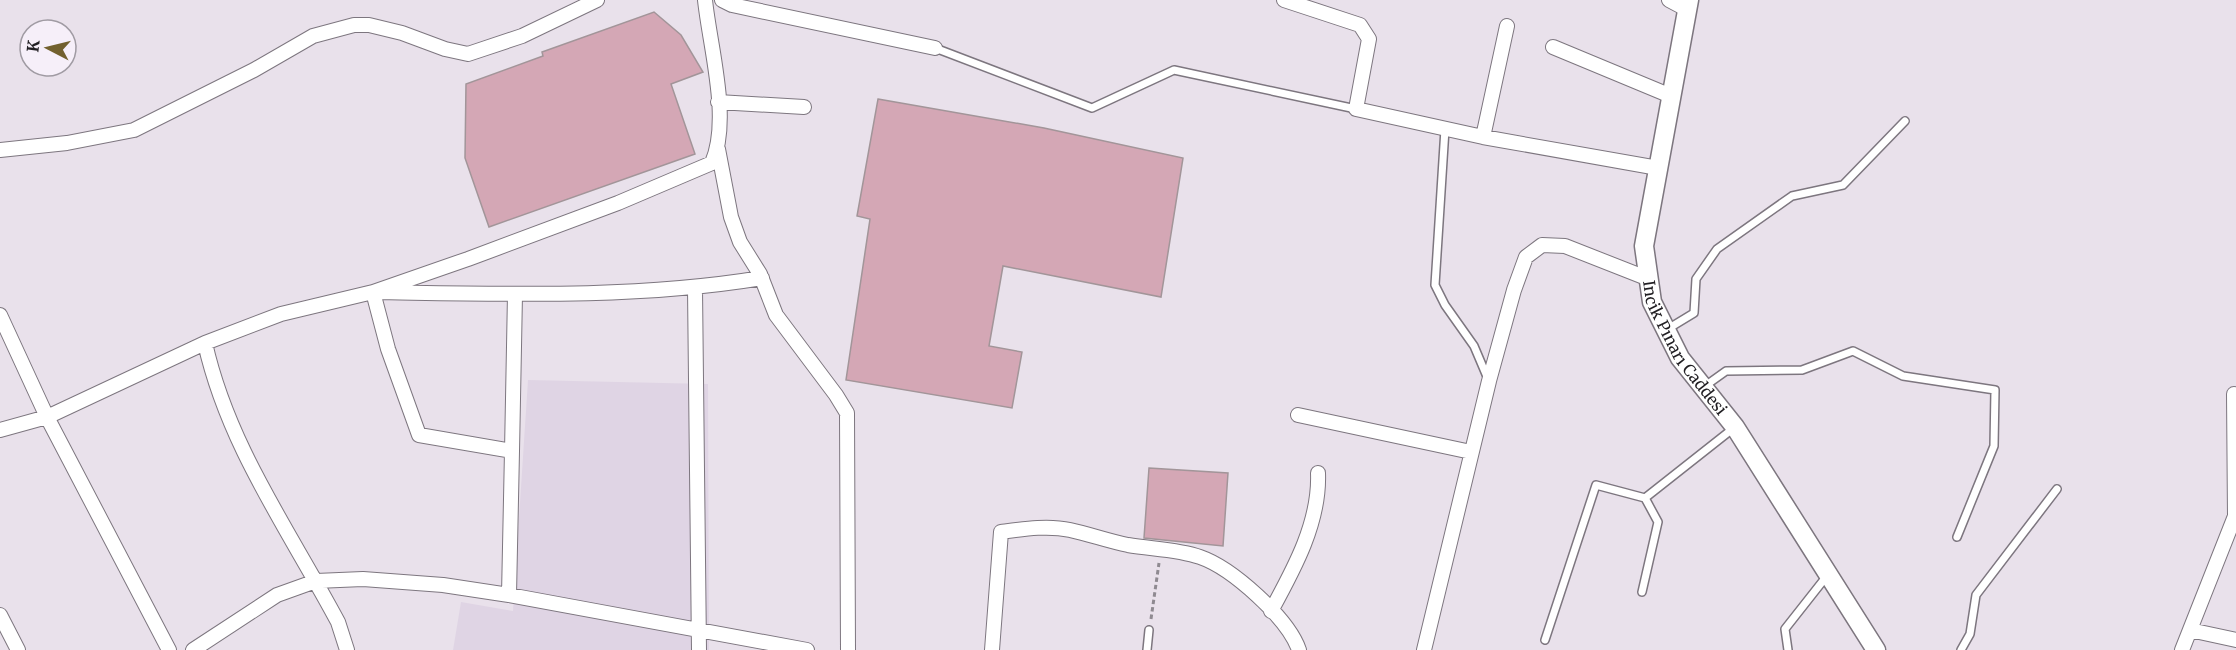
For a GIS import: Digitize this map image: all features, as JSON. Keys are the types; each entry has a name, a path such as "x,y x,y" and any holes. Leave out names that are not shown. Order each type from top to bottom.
{"main road":[{"name":"Incik Pınarı Caddesi","path":"1688,5 1644,246 1652,302 1680,358 1735,427 1876,650"}],"street":[{"path":"0,150 67,143 135,130 254,70 313,36 354,25 369,25 402,33 445,50 468,54 522,36 597,0"},
{"path":"0,430 47,417 205,343 281,314 373,292 618,203 712,163 718,149 721,125 705,0"},
{"path":"722,0 732,5 794,19 935,48"},
{"path":"1284,0 1360,25 1369,39 1356,109 1484,137 1658,168"},
{"path":"1669,0 1688,5"},
{"path":"1484,137 1508,26"},
{"path":"1553,47 1671,96"},
{"path":"718,102 804,107"},
{"path":"718,149 731,217 740,242 762,278 776,315 836,394 847,413 848,650"},
{"path":"1424,650 1489,381 1514,290 1526,257 1542,245 1565,246 1649,279"},
{"path":"373,292 515,294 695,289 762,278"},
{"path":"695,289 699,650"},
{"path":"373,292 388,349 419,435 512,451"},
{"path":"509,595 515,294"},
{"path":"0,315 47,417 169,650"},
{"path":"205,343 215,385 239,446 338,622 347,650"},
{"path":"2182,650 2236,516 2234,394"},
{"path":"1298,415 1471,452"},
{"path":"1271,611 1306,537 1319,494 1318,473"},
{"path":"992,650 1001,532 1029,528 1067,529 1125,545 1200,557 1223,569 1250,590 1297,642 1299,650"},
{"path":"193,650 277,595 316,581 363,579 443,585 509,595 807,650"},
{"path":"0,615 18,650"},
{"path":"2190,630 2236,640"}],"lane":[{"path":"935,48 1092,108 1174,70 1356,109"},
{"path":"1666,330 1694,313 1696,279 1717,249 1792,196 1843,185 1905,121"},
{"path":"1445,129 1435,285 1445,305 1474,346 1489,381"},
{"path":"1703,388 1726,371 1802,370 1853,351 1903,376 1995,390 1994,446 1958,537"},
{"path":"1645,498 1735,427"},
{"path":"1545,640 1596,485 1645,498 1658,522 1642,592"},
{"path":"1961,650 1970,634 1976,595 2057,489"},
{"path":"1788,650 1785,629 1828,575"},
{"path":"1147,650 1149,630"}],"path":[{"path":"1149,630 1161,550"}],"shaded area":[{"path":"528,380 708,384 709,650 453,650 461,602 513,611"}],"building":[{"path":"654,12 681,35 703,72 671,84 695,154 489,227 465,158 466,84 543,56 542,52"},
{"path":"878,99 1044,128 1183,158 1161,297 1003,266 989,346 1022,352 1012,408 846,380 870,219 857,216"},
{"path":"1149,468 1228,473 1223,546 1144,538"}]}
